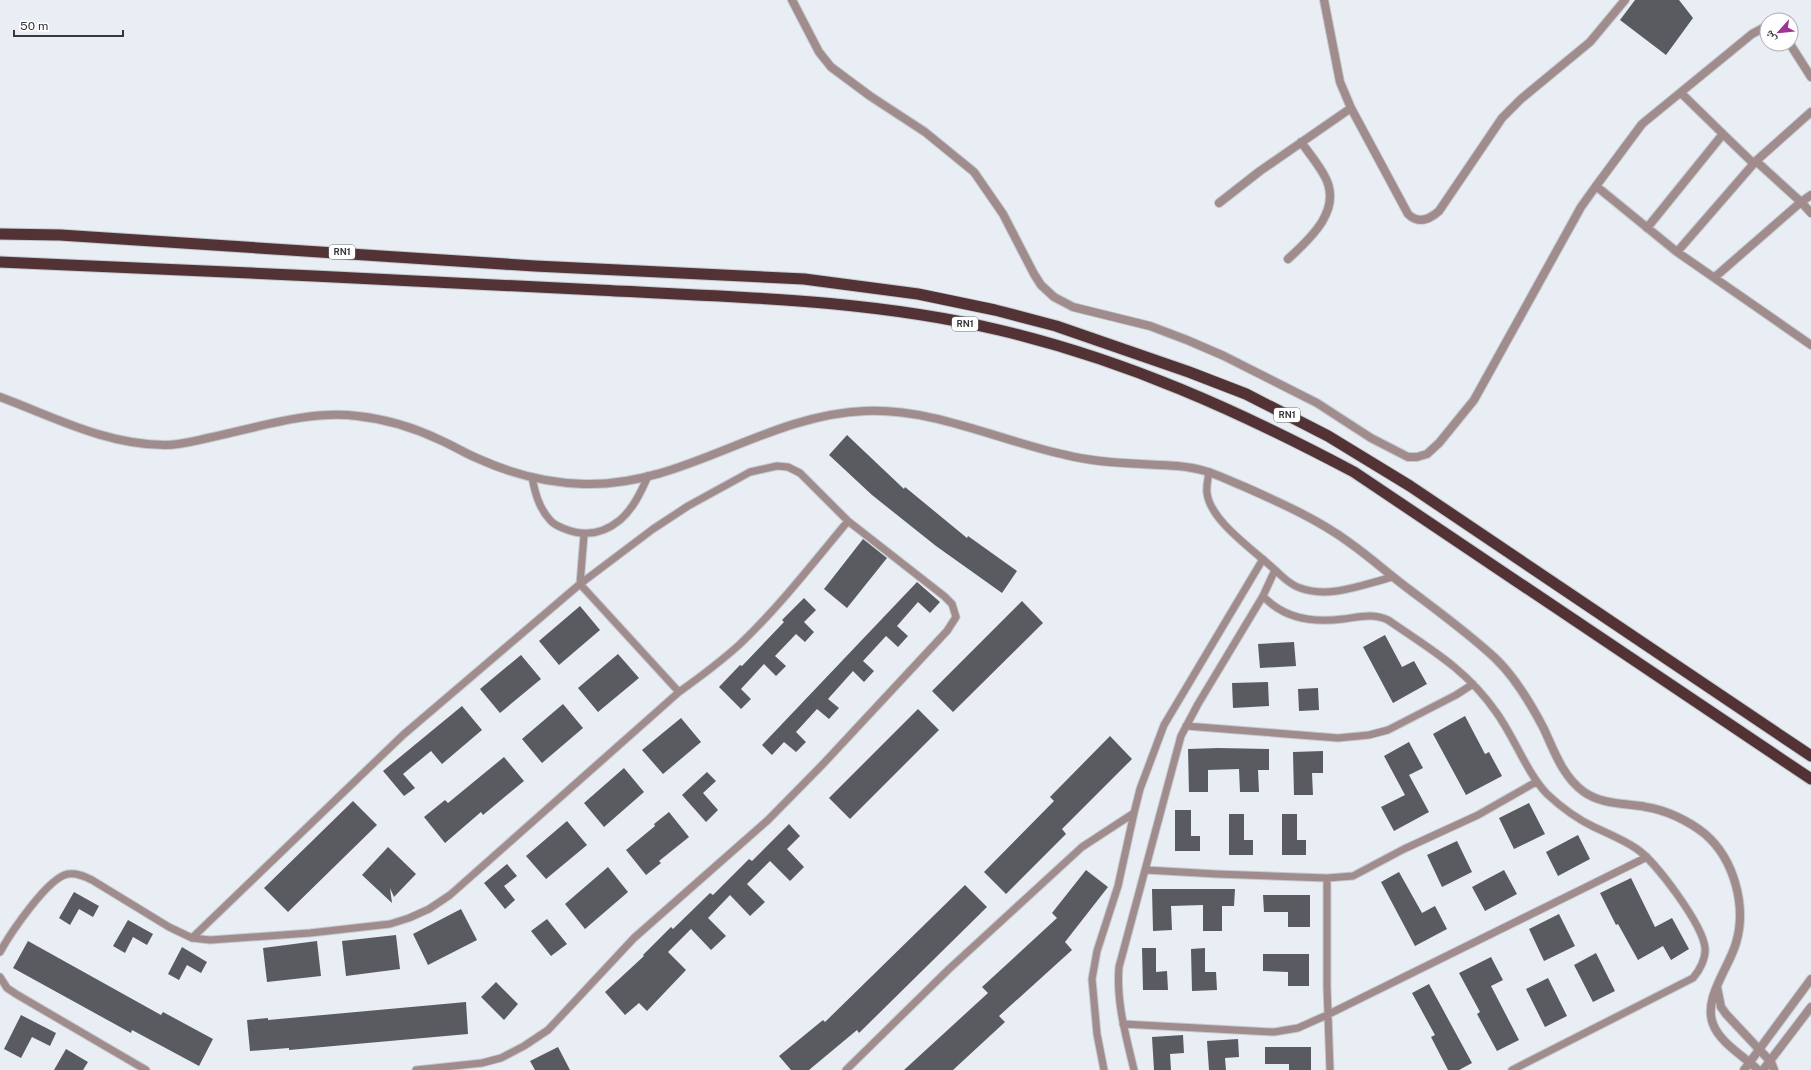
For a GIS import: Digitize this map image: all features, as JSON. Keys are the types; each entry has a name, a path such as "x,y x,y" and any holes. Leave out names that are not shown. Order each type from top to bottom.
{"highway":[{"name":"RN1","path":"0,234 60,235 550,266 804,279 918,294 995,310 1056,326 1167,364 1246,394 1328,436 1410,486 1811,756"},
{"name":"RN1","path":"0,262 468,283 799,300 920,315 999,330 1070,350 1141,373 1206,399 1279,432 1354,472 1811,779"}],"street":[{"path":"792,0 820,52 831,67 864,93 925,132 974,172 1003,214 1041,285 1054,297 1073,306 1150,326 1193,342 1317,403 1371,438 1408,457 1417,457 1427,454 1439,443 1474,400 1581,207 1642,124 1752,34 1759,30"},
{"path":"1324,0 1340,82 1351,108 1408,214 1412,218 1420,220 1426,219 1439,212 1502,118 1521,99 1590,42 1625,0"},
{"path":"1795,52 1811,77"},
{"path":"1681,93 1723,134 1801,202 1811,213"},
{"path":"1218,203 1301,142 1351,108"},
{"path":"1677,252 1755,163 1811,112"},
{"path":"1647,228 1723,134"},
{"path":"1288,260 1320,226 1326,215 1330,198 1325,176 1301,142"},
{"path":"1596,186 1677,252 1811,345"},
{"path":"1715,277 1811,195"},
{"path":"0,397 96,435 124,442 168,445 294,419 326,415 357,416 418,430 475,458 532,478 584,484 605,483 648,476 693,462 753,437 807,418 864,411 917,414 1068,456 1122,463 1186,466 1209,472 1282,504 1347,540 1478,642 1504,666 1532,707 1559,762 1570,778 1582,791 1598,799 1617,805 1654,808 1674,815 1704,834 1718,849 1736,885 1740,905 1738,938 1714,993 1710,1016 1714,1027 1727,1042 1758,1070"},
{"path":"1744,1070 1811,979"},
{"path":"1717,987 1721,1007 1771,1062 1774,1070"},
{"path":"1763,1070 1771,1062 1811,1007"}],"lane":[{"path":"192,938 403,735 580,584 653,529 688,506 750,472 777,466 788,467 800,473 848,521 944,596 952,604 956,617 947,631 824,763 768,820 634,938 548,1030 524,1046 501,1058 482,1063 416,1070"},
{"path":"1209,472 1207,493 1216,514 1230,530 1289,583 1300,588 1317,592 1337,591 1393,577"},
{"path":"532,478 536,495 550,521 559,527 584,534 607,529 620,520 631,508 648,476"},
{"path":"0,952 9,935 47,889 66,874 80,875 92,880 169,927 192,938 210,940 363,928 390,924 429,909 450,895 492,859 679,692 708,671 740,644 772,610 848,521"},
{"path":"584,534 580,584 679,692"},
{"path":"1104,1070 1097,1034 1092,979 1097,951 1118,886 1140,789 1164,725 1264,559"},
{"path":"1134,1070 1118,996 1119,967 1175,758 1186,726 1263,596 1275,570"},
{"path":"1263,596 1285,614 1306,619 1318,621 1358,616 1379,616 1388,620 1447,659 1473,684 1496,712 1536,782 1560,806 1578,818 1623,840 1647,857 1660,870 1675,892 1704,941 1704,958 1698,972 1693,978 1512,1070"},
{"path":"1186,726 1338,738 1369,735 1388,730 1456,695 1473,684"},
{"path":"1146,870 1327,878 1353,876 1367,870 1404,849 1478,815 1536,782"},
{"path":"846,1070 949,969 1082,847 1134,813"},
{"path":"1124,1024 1274,1032 1298,1028 1328,1015 1647,857"},
{"path":"1327,878 1330,1070"},
{"path":"0,977 7,988 16,994 146,1070"}],"building":[{"path":"1635,0 1679,0 1693,18 1666,55 1620,20"},
{"path":"847,435 904,489 905,487 967,538 968,536 1017,571 1002,593 936,546 872,495 829,455"},
{"path":"863,539 887,558 847,608 824,589"},
{"path":"917,582 940,602 930,613 918,602 897,626 908,636 898,647 886,636 863,661 874,671 864,682 853,671 828,699 839,708 829,719 817,709 796,732 806,742 796,752 784,742 772,755 762,745"},
{"path":"804,598 816,610 804,622 814,632 805,642 796,634 775,656 786,666 776,676 764,664 741,689 751,699 741,709 719,687 740,665 742,666 784,622 782,620"},
{"path":"1022,601 1043,623 953,712 932,691"},
{"path":"580,606 600,630 559,665 539,641"},
{"path":"1385,635 1402,667 1414,661 1427,684 1393,703 1363,647"},
{"path":"1294,642 1296,666 1260,668 1258,644"},
{"path":"618,654 639,678 598,712 578,688"},
{"path":"521,655 541,679 500,713 480,689"},
{"path":"1268,682 1269,706 1233,708 1232,683"},
{"path":"1318,688 1319,710 1299,711 1298,689"},
{"path":"563,704 583,728 542,763 522,739"},
{"path":"462,706 482,730 442,764 431,751 403,774 415,788 404,796 383,771"},
{"path":"918,709 939,730 850,819 829,798"},
{"path":"1465,716 1485,754 1489,752 1502,776 1466,795 1433,734"},
{"path":"681,718 701,742 663,774 642,750"},
{"path":"1110,736 1132,759 1062,829 1066,834 1006,894 984,872 1054,801 1050,797"},
{"path":"1409,742 1423,768 1409,775 1429,812 1394,831 1381,807 1405,795 1384,756"},
{"path":"1188,749 1269,749 1269,770 1258,770 1259,792 1240,792 1239,769 1208,770 1208,792 1189,792"},
{"path":"1323,751 1323,773 1312,773 1313,795 1294,795 1293,752"},
{"path":"504,757 524,781 483,815 481,812 445,843 424,817 445,800 448,803"},
{"path":"624,768 644,792 604,827 584,803"},
{"path":"707,772 716,781 703,793 718,810 706,822 682,795"},
{"path":"353,801 377,825 288,912 264,888"},
{"path":"1529,803 1545,834 1514,849 1499,818"},
{"path":"1175,810 1191,810 1191,836 1200,836 1200,851 1175,851"},
{"path":"669,812 689,837 659,861 661,863 646,875 626,850 655,826 654,824"},
{"path":"1229,814 1244,814 1244,840 1253,840 1253,855 1229,855"},
{"path":"1282,814 1297,814 1297,840 1306,840 1306,855 1282,855"},
{"path":"567,821 587,845 546,879 526,856"},
{"path":"789,824 800,836 787,849 804,867 790,881 770,861 747,884 765,902 750,916 730,895 708,918 726,936 711,950 691,929 668,952 686,970 647,1011 639,1003 625,1015 605,992 644,956 643,955 671,927 673,929 710,893 713,895 749,859 752,861"},
{"path":"1578,835 1590,859 1558,876 1546,852"},
{"path":"1457,841 1472,872 1442,887 1427,855"},
{"path":"388,847 416,874 394,897 390,888 392,903 362,875"},
{"path":"507,864 517,876 504,886 515,900 505,909 484,883"},
{"path":"608,867 628,892 585,929 565,904"},
{"path":"1086,870 1108,887 1065,942 1072,950 999,1016 1005,1022 953,1070 904,1070 988,993 982,987 1057,918 1052,913"},
{"path":"1504,870 1517,894 1485,911 1472,887"},
{"path":"1399,872 1422,913 1435,906 1447,929 1415,946 1381,882"},
{"path":"1631,878 1655,927 1672,918 1689,949 1671,960 1663,946 1638,960 1618,924 1616,925 1600,893"},
{"path":"965,885 987,907 859,1033 857,1030 809,1070 791,1070 779,1056 823,1020 825,1022"},
{"path":"1152,889 1235,889 1234,906 1222,906 1222,931 1203,931 1203,905 1171,906 1172,930 1153,931"},
{"path":"74,892 99,906 93,917 79,909 70,925 59,918"},
{"path":"1263,895 1310,895 1310,927 1288,927 1288,912 1264,912"},
{"path":"461,909 477,940 428,965 413,934"},
{"path":"1559,914 1575,946 1544,961 1529,929"},
{"path":"547,919 567,944 551,956 531,931"},
{"path":"128,920 153,934 147,945 133,937 125,953 113,946"},
{"path":"396,935 400,969 346,976 342,941"},
{"path":"28,941 161,1015 163,1012 213,1039 199,1066 132,1030 131,1033 13,968"},
{"path":"317,941 321,976 267,982 263,948"},
{"path":"182,947 207,962 201,973 187,965 179,980 168,974"},
{"path":"1142,948 1156,948 1156,972 1167,971 1168,990 1143,990"},
{"path":"1205,948 1205,972 1216,972 1217,990 1192,991 1191,949"},
{"path":"1596,953 1615,991 1593,1002 1574,965"},
{"path":"1263,954 1309,954 1309,986 1288,986 1288,972 1263,971"},
{"path":"1491,957 1503,980 1491,986 1519,1040 1497,1051 1477,1014 1480,1012 1459,973"},
{"path":"1548,978 1567,1016 1545,1027 1526,989"},
{"path":"496,982 518,1004 504,1020 481,997"},
{"path":"1429,984 1472,1063 1459,1070 1448,1070 1431,1037 1435,1035 1412,993"},
{"path":"466,1002 468,1034 289,1050 289,1048 250,1051 247,1020 268,1018 268,1020"},
{"path":"21,1015 56,1033 50,1046 32,1037 21,1058 4,1049"},
{"path":"1183,1035 1184,1053 1170,1054 1171,1070 1154,1070 1152,1037"},
{"path":"1238,1039 1239,1057 1225,1058 1226,1070 1209,1070 1207,1041"},
{"path":"558,1047 570,1070 535,1070 530,1061"},
{"path":"1265,1047 1311,1047 1311,1070 1289,1070 1289,1064 1265,1064"},
{"path":"66,1049 88,1062 83,1070 54,1070"}]}
